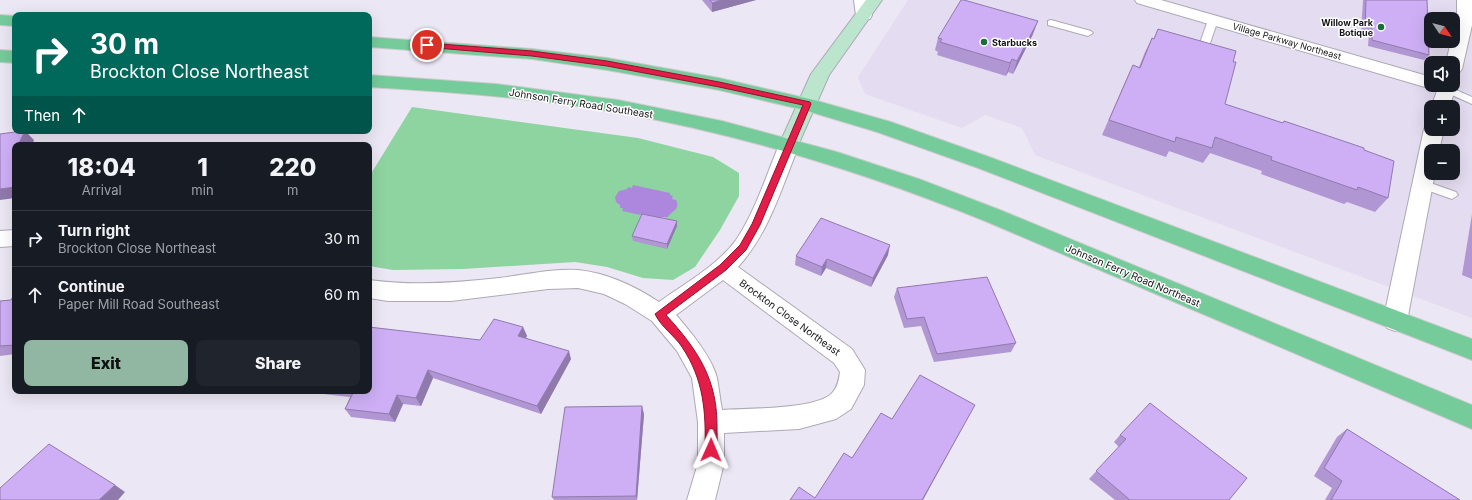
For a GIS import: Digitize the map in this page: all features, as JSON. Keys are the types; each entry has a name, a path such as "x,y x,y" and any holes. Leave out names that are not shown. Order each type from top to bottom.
{"main road":[{"path":"0,20 12,21"},
{"path":"372,42 524,53 607,64 719,84 807,104 884,127 985,163 1472,350"},
{"path":"0,56 12,57"},
{"name":"Johnson Ferry Road Southeast","path":"372,81 514,92 589,102 704,123 789,145"},
{"name":"Johnson Ferry Road Northeast","path":"789,145 865,168 1009,222 1373,377 1472,417"}],"street":[{"path":"660,314 723,268 743,247 756,225 820,74 863,7 874,0"},
{"name":"Village Parkway Northeast","path":"1143,0 1424,80"},
{"path":"1461,61 1465,0"},
{"path":"1395,321 1432,136"},
{"path":"0,239 12,238"},
{"name":"Brockton Close Northeast","path":"712,422 799,417 827,411 842,401 851,385 853,370 843,356 827,343 723,268"},
{"path":"372,289 388,292 451,292 500,288 548,280 578,279 609,286 633,297 660,314 686,344 704,378 712,422 711,463 701,500"}],"lane":[{"path":"1204,46 1213,20"},
{"path":"1051,24 1088,33"},
{"path":"1454,92 1472,101"},
{"path":"1422,184 1452,195"}],"shaded area":[{"path":"908,0 1472,0 1472,318 1035,155 1022,128 985,115 962,128 865,94 858,77"},
{"path":"633,185 670,193 670,195 673,196 672,199 676,200 676,208 668,217 661,217 660,219 622,211 623,208 620,208 620,205 616,202 615,197 619,191 627,189 628,187 632,188"}],"green space":[{"path":"412,107 638,138 713,157 739,173 739,196 720,230 695,267 673,280 643,278 607,267 575,262 463,269 393,270 372,266 372,172"}],"building":[{"path":"710,0 722,0 712,3"},
{"name":"Starbucks","path":"961,0 1038,21 1017,61 1012,59 1010,63 940,42 942,39 938,38"},
{"path":"1366,0 1427,0 1427,12 1424,12 1424,48 1429,48 1429,55 1372,40 1372,28 1365,26"},
{"path":"1158,29 1236,51 1233,62 1236,62 1225,104 1283,123 1284,121 1364,148 1364,150 1394,161 1388,198 1358,187 1357,190 1271,160 1272,157 1215,137 1212,148 1176,137 1175,142 1109,120 1133,65 1140,68 1152,38 1154,39"},
{"path":"12,132 12,134 24,134 20,142 12,142 12,187 0,189 0,134"},
{"path":"642,214 677,221 667,244 632,236"},
{"path":"821,218 890,245 873,278 827,259 822,267 796,256"},
{"path":"987,277 1016,343 937,354 924,317 907,319 897,288"},
{"path":"12,298 12,345 0,346 0,301 11,300"},
{"path":"494,319 523,327 518,336 569,351 537,406 428,370 416,398 397,395 389,414 345,409 352,394 372,394 372,327 480,340"},
{"path":"920,375 975,405 922,500 790,500 799,487 815,498 844,453 852,458 881,413 892,419"},
{"path":"1150,403 1247,478 1229,500 1130,500 1096,471 1126,439 1120,435"},
{"path":"642,406 636,496 552,497 565,407"},
{"path":"1347,429 1460,500 1331,500 1342,481 1324,468"},
{"path":"49,444 115,485 99,500 0,500 0,488"}],"place":[{"name":"Willow Park Botique","path":"1381,27"},
{"name":"Starbucks","path":"984,42"}],"route":[{"path":"427,45 532,54 607,64 719,84 807,104 756,225 743,247 723,268 660,314 686,344 704,378 712,422 711,450"}]}
